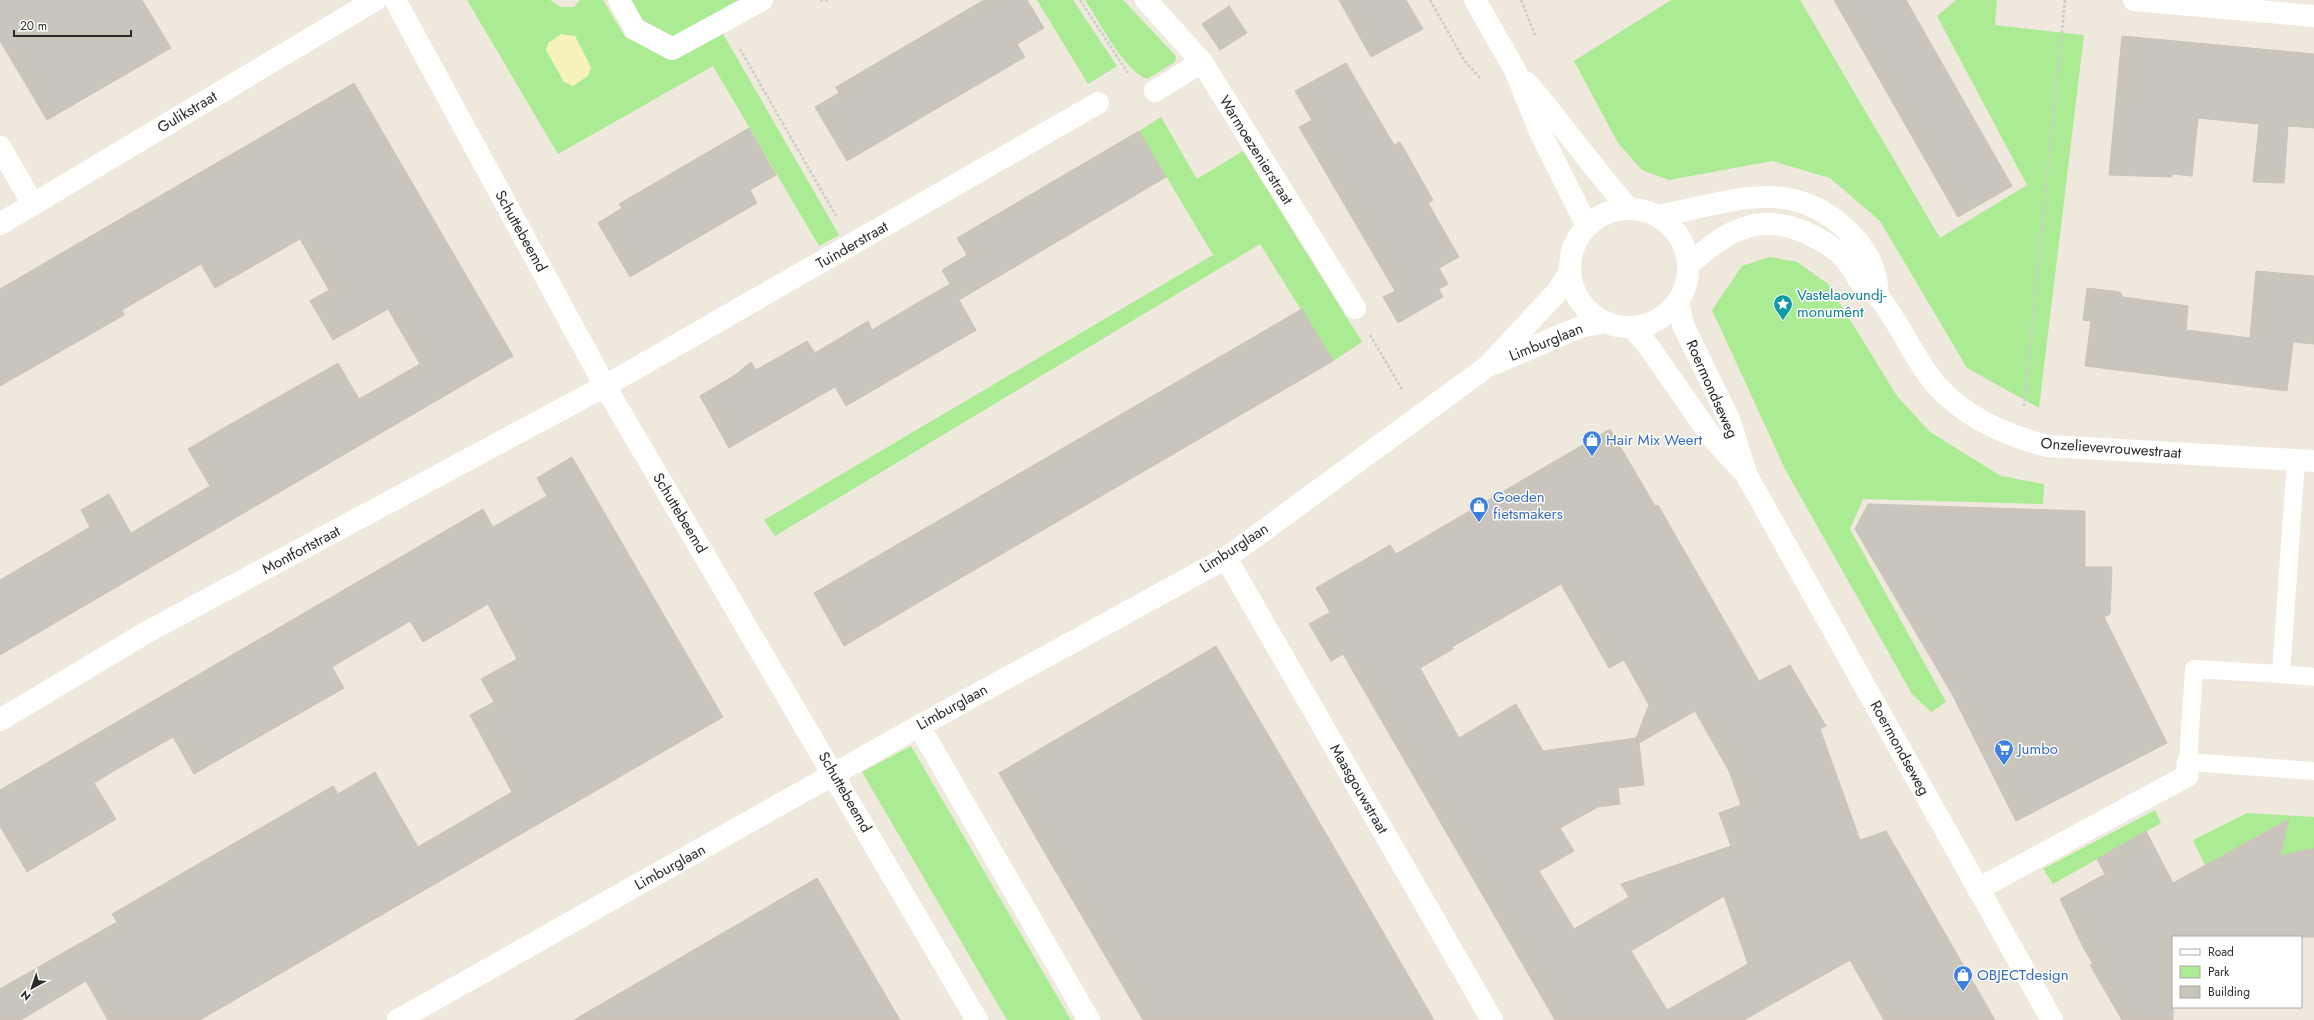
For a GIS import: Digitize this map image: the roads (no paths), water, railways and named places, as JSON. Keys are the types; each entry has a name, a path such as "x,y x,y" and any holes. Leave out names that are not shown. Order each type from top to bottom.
{"street":[{"name":"Gulikstraat","path":"0,224 375,0"},
{"name":"Schuttebeemd","path":"395,0 605,386 835,775 977,1020"},
{"path":"619,0 635,28 672,49 762,0"},
{"name":"Warmoezenierstraat","path":"1146,0 1202,62 1355,308"},
{"path":"1475,0 1515,70 1541,134 1587,226"},
{"path":"2134,0 2314,16"},
{"path":"1155,92 1202,62"},
{"path":"1515,70 1559,120 1596,172 1629,209"},
{"name":"Tuinderstraat","path":"605,386 1098,103"},
{"path":"0,147 33,204"},
{"name":"Onzelievevrouwestraat","path":"1657,216 1739,199 1764,196 1786,197 1810,204 1828,214 1861,243 1878,278 1878,296"},
{"path":"1629,209 1657,216 1674,228 1684,246 1689,265 1687,285 1678,303 1666,316 1650,324 1633,328 1618,327 1591,314 1580,302 1573,288 1570,272 1571,255 1577,239 1587,226 1600,216 1614,211 1629,209"},
{"name":"Onzelievevrouwestraat","path":"1689,265 1706,249 1745,227 1770,223 1795,228 1820,239 1838,252 1852,267 1860,283 1878,296 1928,375 1939,388 1959,406 1996,429 2021,439 2048,446 2305,460"},
{"name":"Limburglaan","path":"398,1020 835,775 919,726 1226,558 1488,366 1557,292 1570,272"},
{"name":"Roermondseweg","path":"1678,303 1684,325 1729,419 1747,476 2052,1020"},
{"name":"Limburglaan","path":"1488,366 1580,327 1605,322"},
{"name":"Roermondseweg","path":"1633,328 1649,347 1711,436 1747,476"},
{"name":"Montfortstraat","path":"0,720 147,632 605,386"},
{"name":"Maasgouwstraat","path":"1226,558 1492,1020"},
{"path":"919,726 1089,1020"},
{"path":"1978,889 2187,776 2188,762"}],"lane":[{"path":"2281,674 2305,460"},
{"path":"2314,677 2194,669 2188,762 2314,771"}],"place":[{"name":"Vastelaovundj- monumênt","path":"1783,321"},
{"name":"Hair Mix Weert","path":"1592,457"},
{"name":"Goeden fietsmakers","path":"1479,523"},
{"name":"Jumbo","path":"2004,766"},
{"name":"OBJECTdesign","path":"1963,992"}]}
